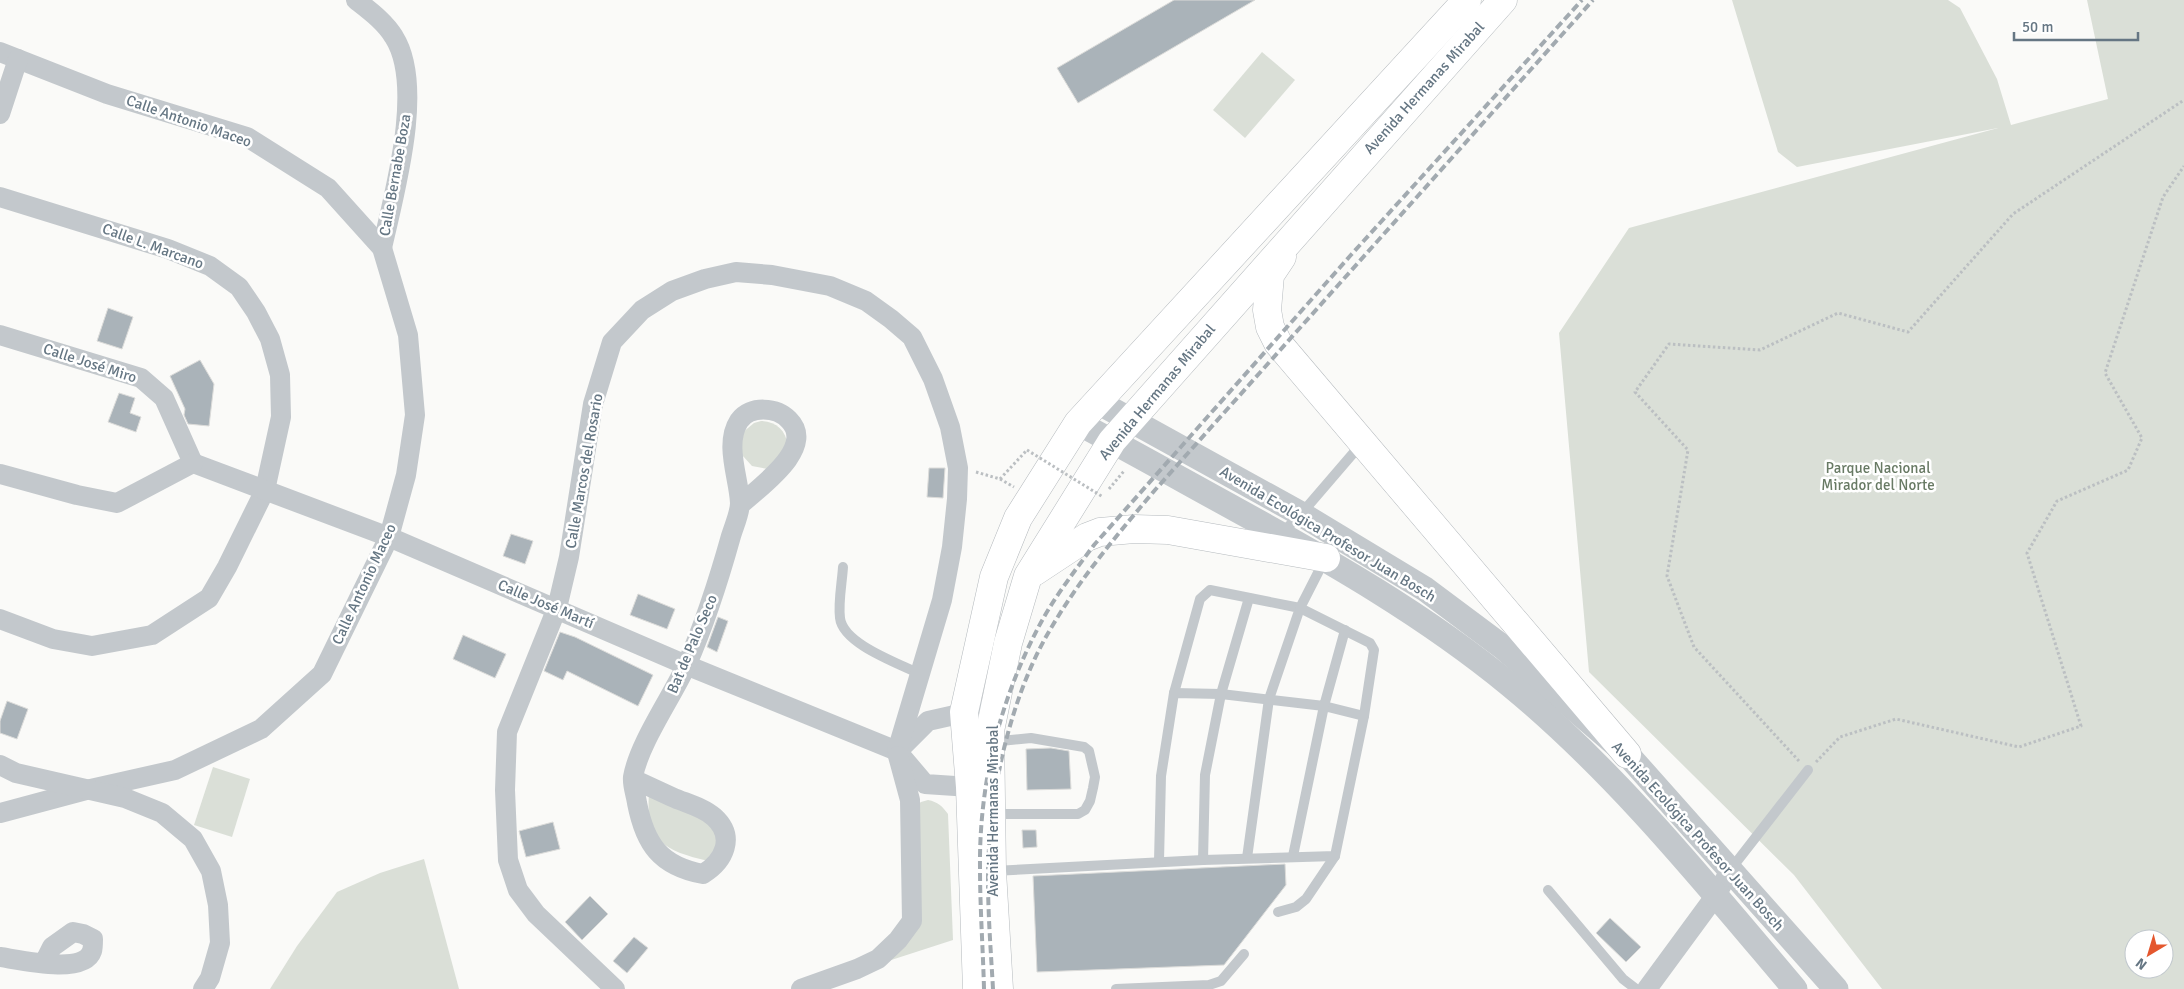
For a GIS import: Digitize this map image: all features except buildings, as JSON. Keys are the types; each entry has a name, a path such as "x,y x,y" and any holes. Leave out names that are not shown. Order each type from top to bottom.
{"main road":[{"name":"Avenida Hermanas Mirabal","path":"977,989 980,784 990,742 1008,643 1028,576 1112,441 1305,222 1486,5"},
{"name":"Avenida Hermanas Mirabal","path":"999,989 992,871 991,814 980,784 964,712 994,577 1018,518 1078,424 1098,402 1486,5"},
{"path":"1305,222 1270,275 1267,310 1270,327 1278,343 1627,754"},
{"path":"1028,576 1087,537 1100,532 1134,529 1168,530 1326,558"}],"street":[{"name":"Calle Bernabe Boza","path":"356,0 376,15 394,38 405,62 409,97 399,175 382,248"},
{"name":"Calle Antonio Maceo","path":"0,813 86,790 175,770 260,729 322,674 388,537 406,475 414,415 408,335 382,248 328,188 247,137 107,94 9,55"},
{"path":"0,114 9,55"},
{"name":"Calle L. Marcano","path":"0,197 168,249 210,266 238,287 256,312 270,339 280,375 280,417 265,490 210,598 152,635 92,646 53,639 0,619"},
{"name":"Calle Marcos del Rosario","path":"615,989 536,914 518,890 508,860 505,790 507,732 557,608 570,557 593,404 612,342 642,310 672,291 705,279 736,272 803,280 830,286 866,301 912,337 933,379 950,427 958,468 952,547 942,600 897,752"},
{"name":"Calle José Miro","path":"0,335 141,378 164,398 193,463"},
{"name":"Avenida Ecológica Profesor Juan Bosch","path":"1098,402 1301,514 1425,589 1504,648 1627,754 1836,989"},
{"name":"Bat de Palo Seco","path":"633,779 713,816 724,828 727,844 722,857 714,867 703,874 684,871 665,859 650,844 638,807 633,779 639,758 686,665 709,608 740,505 733,442 739,422 746,414 756,410 769,410 784,415 791,422 797,434 796,445 789,459 740,505"},
{"name":"Avenida Ecológica Profesor Juan Bosch","path":"1078,424 1326,558 1459,645 1512,686 1606,774 1716,895 1795,989"},
{"path":"0,474 116,504 193,463"},
{"name":"Calle José Martí","path":"193,463 388,537 686,665 897,752"},
{"path":"897,752 928,721 995,707"},
{"path":"897,752 925,784 980,784"},
{"path":"801,989 857,969 878,959 898,940 912,921 910,800 897,752"},
{"path":"0,765 16,773 125,798 162,813 193,839 211,870 218,905 220,943 210,978 203,989"},
{"path":"1647,989 1716,895 1731,869"},
{"path":"0,957 44,964"}],"lane":[{"path":"1281,534 1301,514 1362,442"},
{"path":"1247,858 1269,699 1300,608 1326,558"},
{"path":"843,568 840,618 844,630 854,640 920,674"},
{"path":"1159,861 1161,776 1174,692 1200,599 1204,593 1210,590 1300,608 1370,643 1374,650 1364,716 1335,856 1306,899 1296,907 1278,912"},
{"path":"1203,860 1205,775 1221,694 1250,598"},
{"path":"1293,856 1324,706 1345,630"},
{"path":"1174,692 1269,699 1324,706 1364,716"},
{"path":"990,742 1031,738 1084,747 1091,755 1095,777 1090,801 1085,810 1078,814 991,814"},
{"path":"1731,869 1808,770"},
{"path":"992,871 1159,861 1335,856"},
{"path":"1548,890 1623,979 1636,989"},
{"path":"1116,989 1209,985 1221,981 1244,954"}],"path":[{"path":"2184,100 2013,214 1908,332 1838,313 1760,350 1669,344 1635,392 1688,450 1667,576 1694,647 1808,770 1840,737 1896,719 2019,747 2081,726 2027,553 2057,501 2128,470 2142,438 2106,373 2163,197 2184,166"},
{"path":"958,468 1000,479 1027,450 1103,497 1121,475"}],"green space":[{"name":"Parque Nacional Mirador del Norte","path":"1732,0 1948,0 1960,8 1997,79 2011,125 2108,99 2087,0 2184,0 2184,989 1882,989 1794,875 1589,672 1559,333 1629,228 1998,128 1797,167 1778,152"},
{"path":"1262,52 1295,80 1245,138 1213,110"},
{"path":"761,421 776,425 785,435 788,445 768,469 752,466 742,455 742,433 754,423"},
{"path":"213,767 250,779 232,837 194,825"},
{"path":"649,793 714,824 719,845 708,861 680,853 669,848 661,841 650,822"},
{"path":"928,800 939,805 948,814 953,940 882,963 900,945 915,807 921,802"},
{"path":"424,859 459,989 270,989 297,946 337,892 380,873"}],"railway":[{"path":"984,989 980,868 983,806 988,775 994,745 1012,686 1049,608 1094,545 1350,256 1582,0"},
{"path":"993,989 988,879 989,849 996,785 1011,722 1021,691 1033,662 1059,615 1098,560 1155,490 1593,0"}]}
